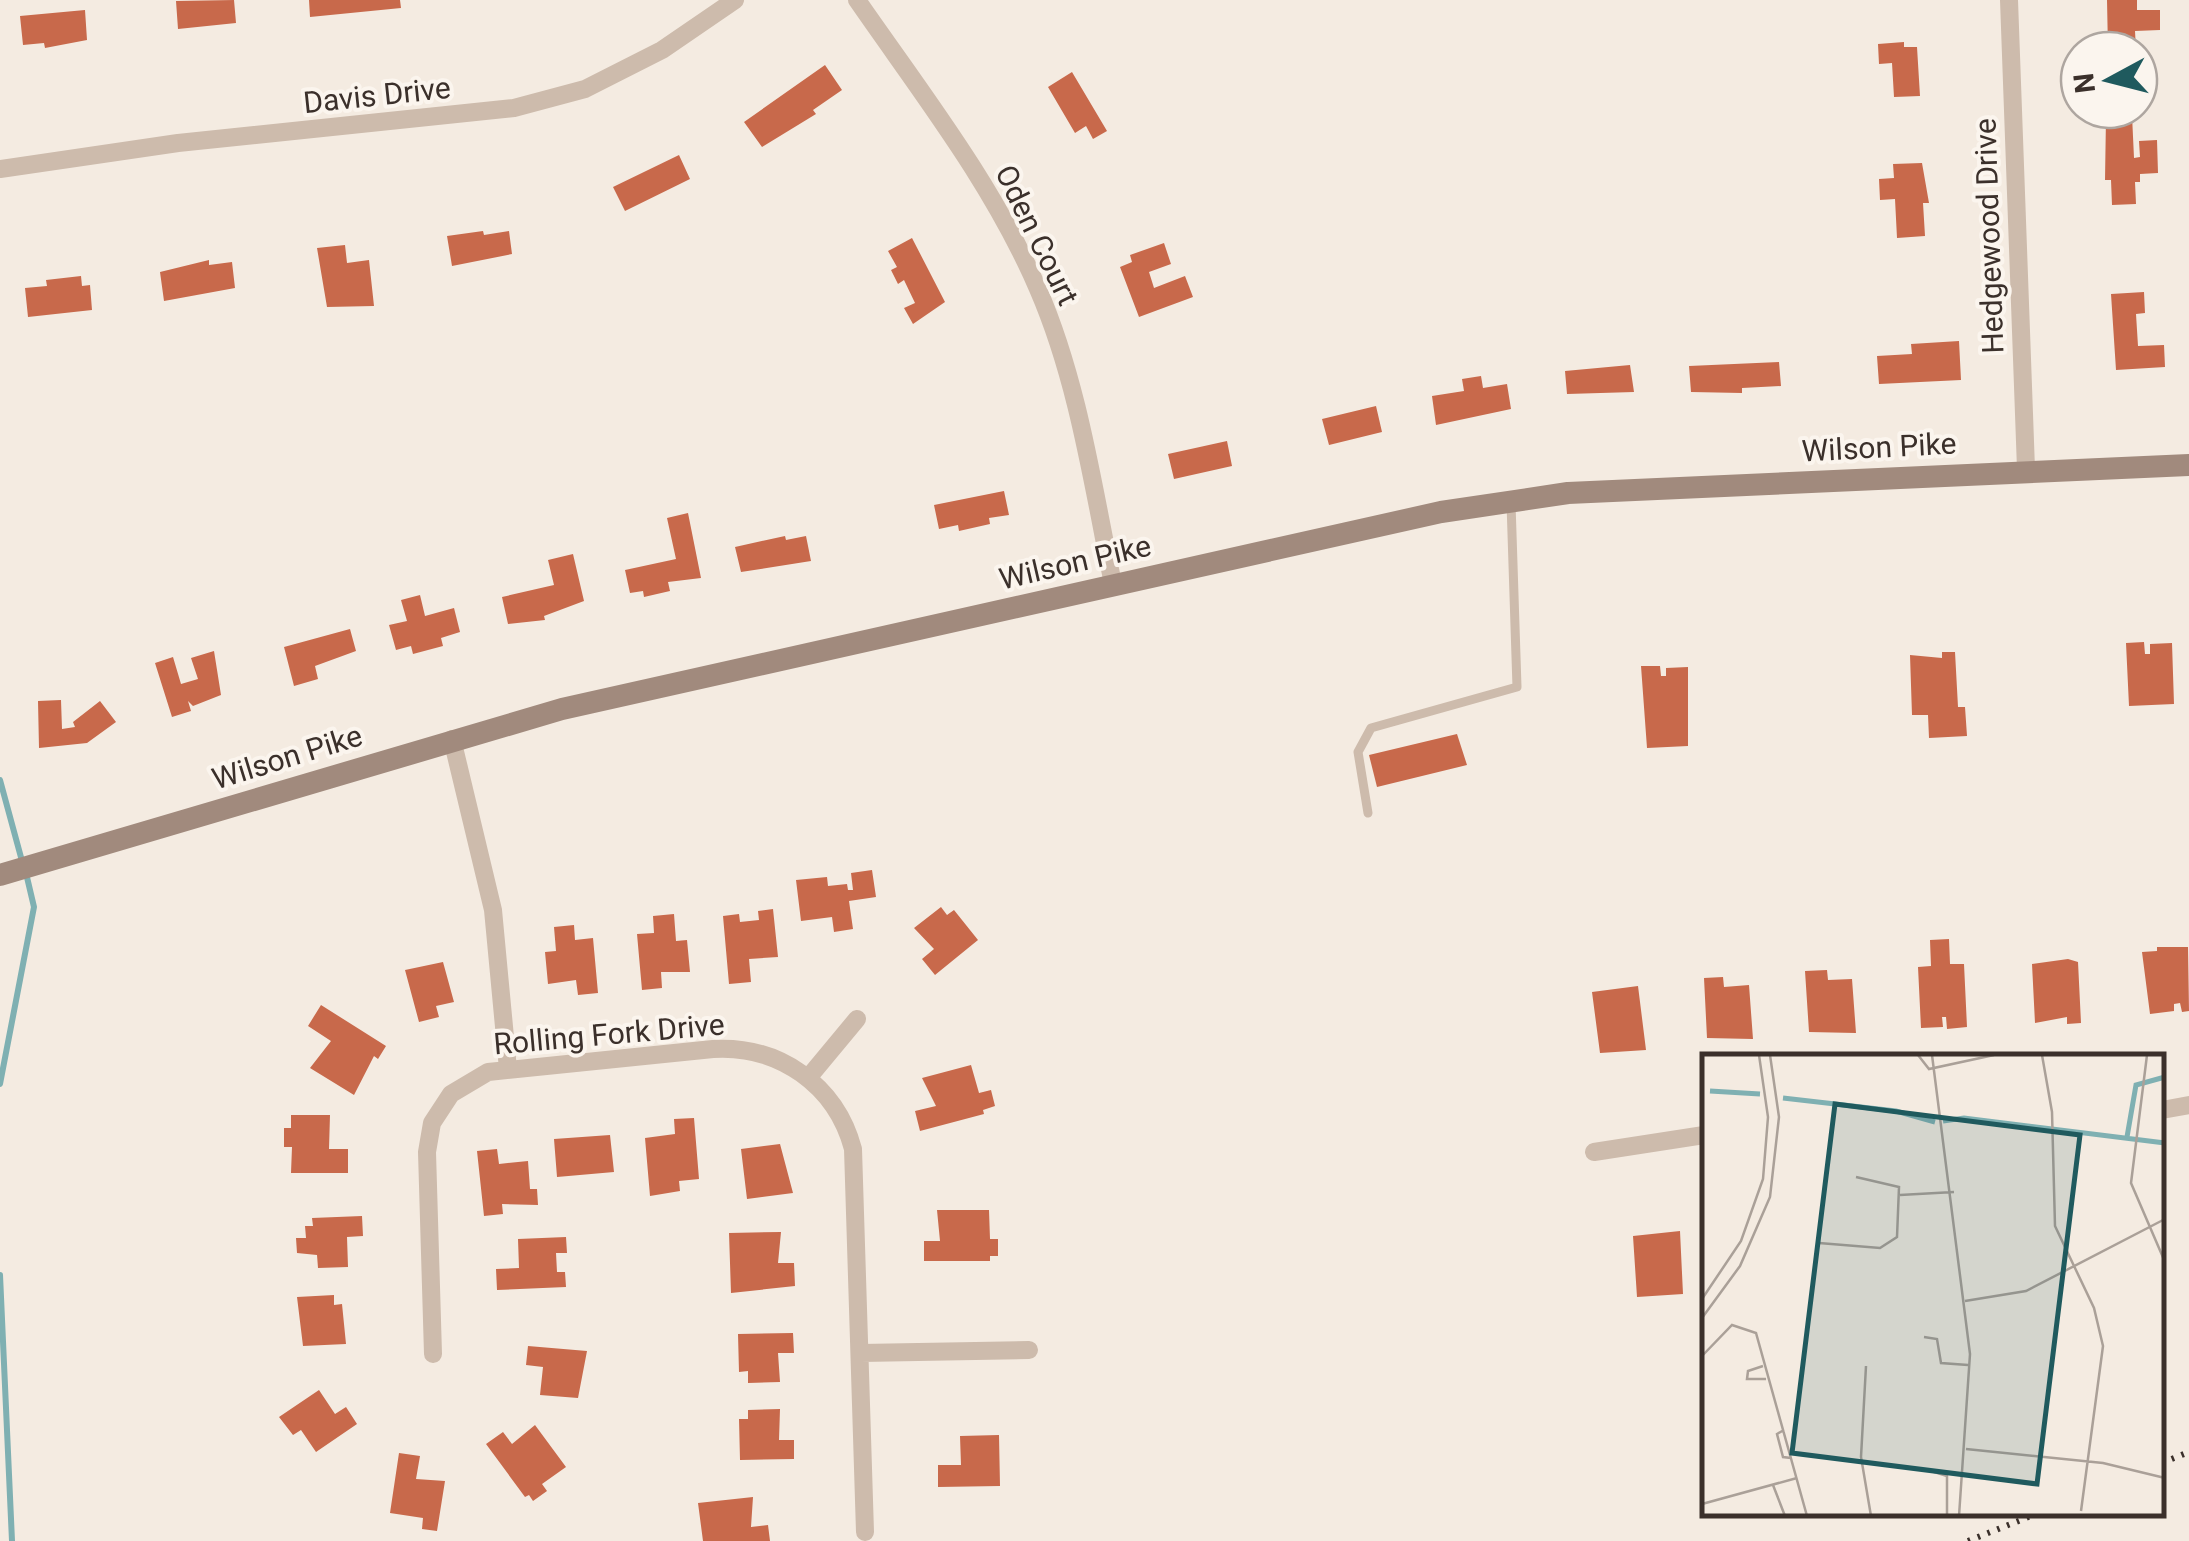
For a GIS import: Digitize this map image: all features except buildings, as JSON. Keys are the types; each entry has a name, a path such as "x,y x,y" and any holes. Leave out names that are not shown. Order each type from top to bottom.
{"main road":[{"name":"Wilson Pike","path":"6,874 562,709 1113,584 1510,500 1568,493 2026,469 2189,466"}],"street":[{"name":"Davis Drive","path":"0,169 178,143 514,108 585,89 662,50 736,0"},
{"name":"Oden Court","path":"857,0 988,191 1040,291 1086,455 1113,584"},
{"name":"Hedgewood Drive","path":"2009,0 2026,469"},
{"path":"452,739 490,892 508,1069"},
{"path":"808,1078 858,1019"},
{"name":"Rolling Fork Drive","path":"433,1354 429,1135 441,1106 464,1082 508,1069 727,1048 774,1057 808,1078 840,1115 853,1149 865,1532"},
{"path":"2164,1110 2189,1105"},
{"path":"1594,1152 1702,1135"},
{"path":"862,1352 1028,1350"}],"lane":[{"path":"1368,813 1358,752 1370,728 1517,687 1510,500"}],"waterway":[{"path":"0,780 22,861"},
{"path":"0,1084 34,907 26,873"},
{"path":"0,1275 12,1541"}],"railway":[{"path":"2164,1462 2189,1452"},
{"path":"1968,1541 2031,1516"}]}
